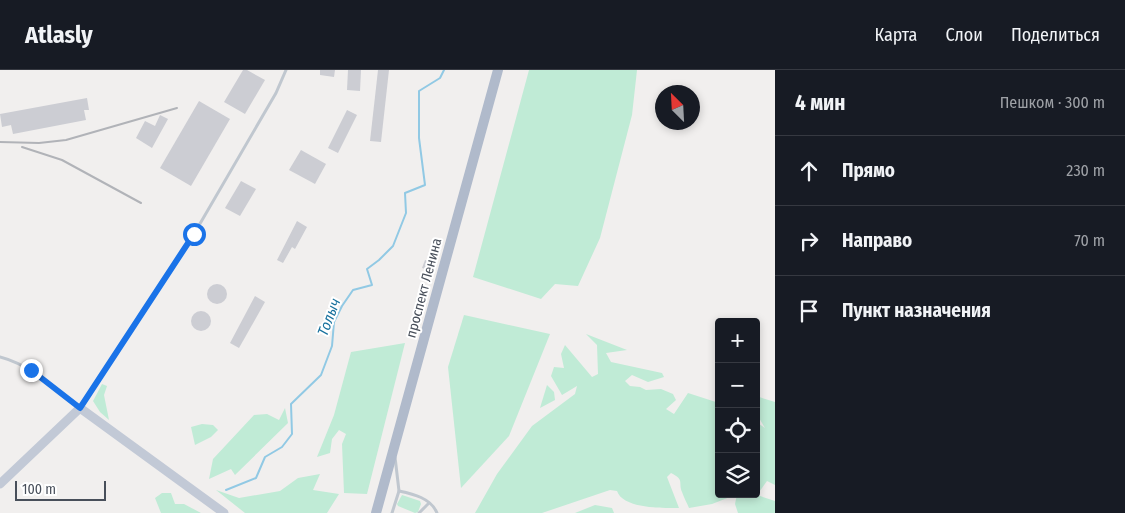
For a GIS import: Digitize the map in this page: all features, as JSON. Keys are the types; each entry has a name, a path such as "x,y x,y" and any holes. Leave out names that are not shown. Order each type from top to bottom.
{"main road":[{"name":"проспект Ленина","path":"376,513 498,70"}],"street":[{"path":"0,484 80,408 224,513"}],"lane":[{"path":"0,357 9,359 31,370 80,408 194,234 276,93 286,70"},
{"path":"392,513 399,491 394,447"},
{"path":"399,491 419,495 436,508 437,513"},
{"path":"419,513 429,503"}],"green space":[{"path":"529,70 637,70 632,115 600,238 578,286 555,284 541,299 473,277"},
{"path":"464,315 550,334 509,436 461,488 448,367"},
{"path":"586,334 627,350 606,353 611,362 662,373 664,377 648,382 632,375 625,381 630,386 646,390 661,389 673,394 676,400 666,409 674,414 688,393 715,402 715,498 727,498 712,504 689,508 681,489 680,479 671,473 667,477 679,508 635,504 621,497 617,491 610,490 542,513 475,513 497,474 532,426 575,394 577,386 562,395 551,376 554,367 564,368 561,354 565,345 592,377 598,374 597,345"},
{"path":"405,343 367,494 344,493 342,444 346,434 339,430 332,439 330,453 317,457 334,415 351,352"},
{"path":"102,384 107,386 104,395 109,420 100,412 93,401"},
{"path":"547,385 554,392 555,400 540,408"},
{"path":"760,397 775,402 775,485 767,481 760,491 760,425 765,428 760,420"},
{"path":"285,408 288,423 235,475 231,469 209,479 213,459 254,415 267,414 279,420"},
{"path":"202,424 213,425 218,430 211,437 195,445 191,427"},
{"path":"320,474 313,490 339,494 327,513 245,513 216,490 239,498 280,491 298,478"},
{"path":"162,493 171,493 175,504 184,504 201,513 161,513 155,498"},
{"path":"402,495 420,501 421,504 418,512 415,513 398,506 397,504"},
{"path":"760,496 775,501 775,513 738,513 735,504 736,498 760,498"},
{"path":"595,505 612,508 614,513 575,513"}],"building":[{"path":"243,70 247,70 265,80 245,114 224,102"},
{"path":"320,70 335,70 334,77 320,75"},
{"path":"348,70 361,70 360,91 347,90"},
{"path":"378,70 389,70 381,142 370,141"},
{"path":"87,98 89,110 84,110 86,120 13,134 11,125 2,127 0,114"},
{"path":"199,101 230,119 191,186 160,168"},
{"path":"347,110 357,115 338,153 328,148"},
{"path":"160,115 168,119 152,148 136,138 145,121 155,126"},
{"path":"301,150 326,164 315,184 289,170"},
{"path":"241,181 256,189 240,216 225,208"},
{"path":"297,221 307,227 295,249 292,247 283,263 277,260"},
{"path":"425,260 435,262 432,271 422,268"},
{"path":"213,284 221,284 227,290 227,298 221,304 213,304 207,298 207,290"},
{"path":"255,296 265,302 239,348 230,343"},
{"path":"197,311 205,311 211,317 211,325 205,331 197,331 191,325 191,317"}],"waterway":[{"name":"Толыч","path":"226,490 256,478 265,457 282,447 292,434 291,404 321,375 332,346 334,322 342,306 353,290 372,285 367,269 393,246 406,213 405,193 425,185 419,138 419,91 440,78 444,70"}],"railway":[{"path":"0,142 39,143 66,140 177,108"},
{"path":"22,147 62,160 141,203"}],"route":[{"path":"31,370 80,408 194,234"}]}
